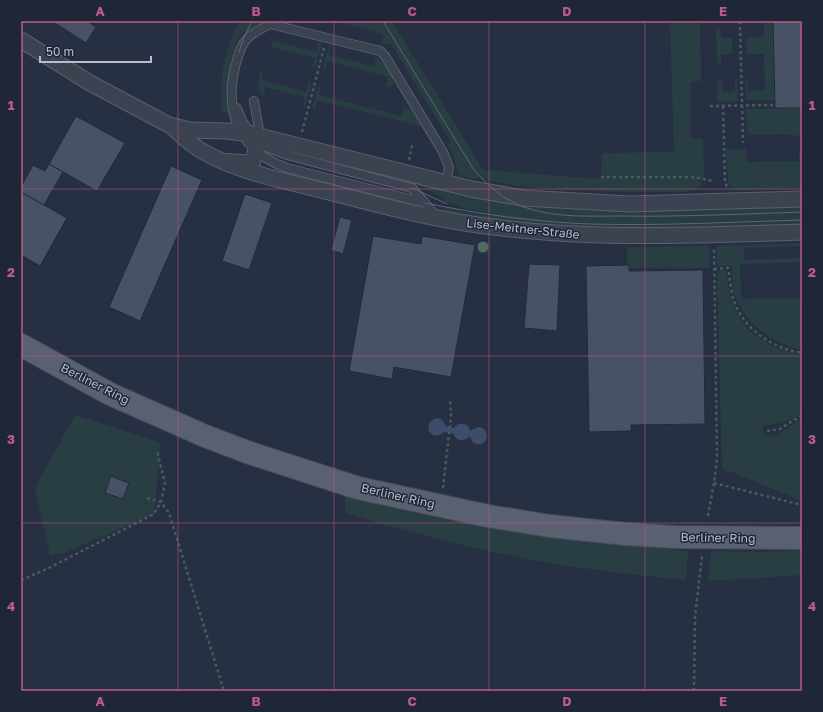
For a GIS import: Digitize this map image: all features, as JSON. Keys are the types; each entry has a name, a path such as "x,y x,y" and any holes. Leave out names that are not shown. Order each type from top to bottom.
{"main road":[{"name":"Berliner Ring","path":"21,345 110,394 206,436 247,452 358,488 473,513 550,526 625,534 675,537 802,538"}],"street":[{"name":"Lise-Meitner-Straße","path":"21,40 90,83 169,125 198,149 214,157 253,147 511,196 545,200 648,204 802,199"},
{"name":"Lise-Meitner-Straße","path":"169,125 190,130 221,130 253,147 390,208 438,218 500,228 589,235 649,236 802,232"}],"lane":[{"path":"425,203 287,168 268,160 253,147 236,105 234,85 236,63 240,48 246,39 270,24 377,50 385,56 445,156 449,167 446,183"},
{"path":"253,147 254,101"},
{"path":"253,147 266,147 280,153 412,188 438,218"}],"path":[{"path":"740,21 743,143"},
{"path":"301,137 327,37"},
{"path":"710,106 775,105"},
{"path":"723,106 725,182 729,190"},
{"path":"407,165 413,142"},
{"path":"601,177 695,177 712,181"},
{"path":"708,516 714,483 717,446 714,243"},
{"path":"714,269 728,268 734,301 741,316 752,328 766,340 775,345 802,353"},
{"path":"443,490 451,416 450,399"},
{"path":"767,431 780,429 802,415"},
{"path":"21,580 48,568 154,514 161,502 165,483 157,451"},
{"path":"714,483 802,505"},
{"path":"147,498 161,502 169,512 224,691"},
{"path":"694,691 695,617 702,556"}],"green space":[{"path":"239,21 265,21 247,33 243,32 238,40 229,71 227,94 229,113 222,113 221,89 226,54"},
{"path":"334,21 392,21 483,170 601,179 602,153 674,152 670,21 700,21 701,81 690,82 691,139 703,138 704,173 701,185 695,190 686,192 563,190 512,185 461,176 447,145 451,142 391,44 387,45 382,43 384,34"},
{"path":"764,21 773,21 775,100 746,100 745,80 748,80 748,91 765,90 764,54 747,54 746,38 764,37"},
{"path":"720,27 721,38 732,38 732,54 721,55 721,66 717,63 716,31"},
{"path":"273,41 316,52 319,43 322,43 315,68 313,67 315,58 271,47"},
{"path":"329,45 331,46 329,55 374,66 376,57 388,70 394,85 386,87 388,77 327,61 325,70 322,70"},
{"path":"263,71 262,80 306,92 309,83 311,84 305,107 303,106 305,97 266,87 263,96 261,95 259,90 259,81 260,73"},
{"path":"735,80 737,80 738,101 717,102 718,81 722,81 722,92 735,91"},
{"path":"319,84 321,85 319,95 401,116 404,107 407,108 414,114 421,126 317,100 315,109 312,109"},
{"path":"802,108 802,136 781,134 752,135 748,133 746,109"},
{"path":"726,149 746,149 747,162 799,161 799,150 802,151 802,188 740,190 734,188 728,181"},
{"path":"409,178 581,206 581,210 598,211 598,206 802,203 802,228 589,232 447,214 442,211 442,208 490,216 491,213 463,208 444,201 445,199 424,188 408,182"},
{"path":"802,243 802,246 744,248 744,260 802,258 802,262 740,264 741,299 802,298 802,350 782,344 773,339 755,326 748,318 737,300 731,266 717,266 717,246"},
{"path":"709,246 710,268 627,268 627,247"},
{"path":"726,270 733,303 742,322 764,342 783,350 802,355 802,411 793,418 778,424 762,426 764,433 774,435 780,433 801,418 802,419 802,501 722,468 717,271"},
{"path":"75,415 161,443 154,514 64,553 50,555 35,488"},
{"path":"345,494 555,537 688,551 686,580 553,563 493,552 433,538 345,513"},
{"path":"802,550 802,575 708,581 711,551 769,552"}],"water":[{"path":"438,418 442,420 446,426 454,428 456,425 461,424 467,425 471,431 477,428 482,428 487,434 486,439 480,444 473,443 470,436 461,440 456,438 453,433 444,432 439,435 431,434 428,427 429,423"}],"building":[{"path":"52,21 87,21 96,27 86,43"},
{"path":"773,21 802,21 802,108 775,108"},
{"path":"76,116 125,143 97,191 49,164"},
{"path":"49,164 63,172 44,205 21,192 21,187 33,165 45,171"},
{"path":"171,166 202,180 140,321 109,307"},
{"path":"21,192 67,218 40,266 21,255"},
{"path":"245,194 272,203 249,270 222,261"},
{"path":"340,217 352,220 343,254 331,250"},
{"path":"373,236 421,244 422,236 475,245 451,377 394,367 392,379 349,371"},
{"path":"529,264 560,265 557,331 524,328"},
{"path":"629,265 629,271 703,270 705,424 631,425 631,431 589,432 586,266"},
{"path":"111,476 129,483 123,499 105,493"}],"tram line":[{"path":"239,52 252,21"},
{"path":"383,21 472,167 497,192 519,205 538,211 561,215 585,216 689,216 802,212"},
{"path":"412,188 447,204"},
{"path":"425,203 507,217 590,224 670,224 802,220"}]}
